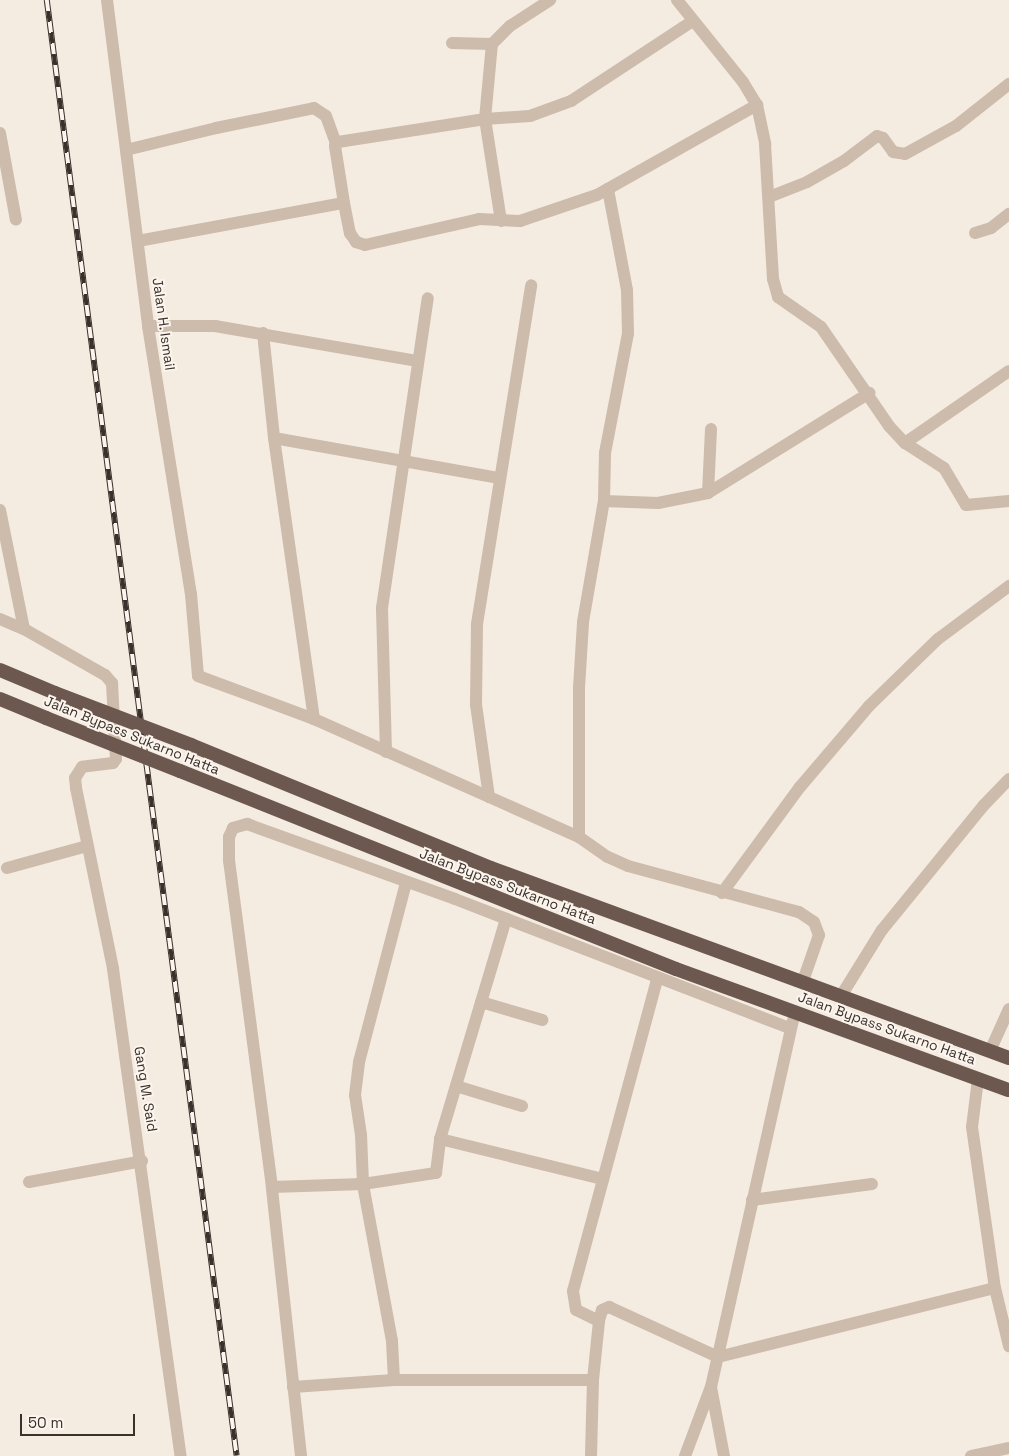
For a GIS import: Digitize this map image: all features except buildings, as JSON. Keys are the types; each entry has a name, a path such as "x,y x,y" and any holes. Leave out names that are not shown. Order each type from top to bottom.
{"highway":[{"name":"Jalan Bypass Sukarno Hatta","path":"0,670 491,868 1009,1058"},
{"name":"Jalan Bypass Sukarno Hatta","path":"0,699 472,890 1009,1090"}],"street":[{"name":"Jalan H. Ismail","path":"107,0 148,326 191,594 198,676 206,682 314,719 579,838 608,857 628,866 722,893 788,907 814,922 819,938 803,981"},
{"path":"501,220 490,119 492,44 510,26 550,0"},
{"path":"677,0 743,82 757,105 765,144 773,279 778,297 821,327 869,393 889,426 905,443 944,468 966,506 1009,501"},
{"path":"336,143 490,119 530,116 571,101 693,21"},
{"path":"452,43 492,44"},
{"path":"769,197 815,178 877,136 882,138 893,152 905,154 956,126 1009,84"},
{"path":"126,150 314,108 326,116 336,143 350,233 356,242 364,245 479,220 520,221 608,189 757,105"},
{"path":"0,133 16,220"},
{"path":"579,838 580,664 583,622 604,500 606,452 628,334 629,308 608,189"},
{"path":"138,240 344,203"},
{"path":"975,233 991,228 1009,214"},
{"path":"489,797 476,705 475,658 499,478 531,285"},
{"path":"386,752 382,608 402,459 428,298"},
{"path":"148,326 215,326 418,361"},
{"path":"264,333 274,438 314,719"},
{"path":"905,443 1009,371"},
{"path":"604,500 658,503 708,492 869,393"},
{"path":"708,492 711,429"},
{"path":"274,438 402,459 499,478"},
{"path":"0,510 24,629"},
{"path":"722,893 800,787 869,706 938,639 1009,586"},
{"path":"0,618 24,629"},
{"name":"Gang M. Said","path":"24,629 110,679 116,759 113,763 82,767 75,778 112,969 142,1162 181,1456"},
{"path":"842,996 882,930 984,805 1009,778"},
{"path":"301,1456 272,1187 229,861 230,832 237,824 247,824 506,919 790,1028"},
{"path":"7,868 87,846"},
{"path":"394,1380 392,1341 363,1184 361,1135 355,1095 359,1062 406,883"},
{"path":"272,1187 363,1184 436,1172 440,1139 506,919"},
{"path":"599,1321 582,1315 573,1304 573,1291 658,978"},
{"path":"481,1002 542,1020"},
{"path":"990,1050 1009,1009"},
{"path":"685,1456 711,1387 790,1028 796,1011"},
{"path":"978,1079 972,1127 995,1288 1009,1346"},
{"path":"456,1086 522,1106"},
{"path":"440,1139 603,1179"},
{"path":"29,1182 142,1162"},
{"path":"752,1200 872,1184"},
{"path":"591,1456 593,1380 599,1321 602,1310 609,1307 718,1357 995,1288"},
{"path":"293,1387 394,1380 593,1380"},
{"path":"711,1387 724,1456"},
{"path":"971,1456 1009,1448"}],"railway":[{"path":"47,0 237,1456"}]}
